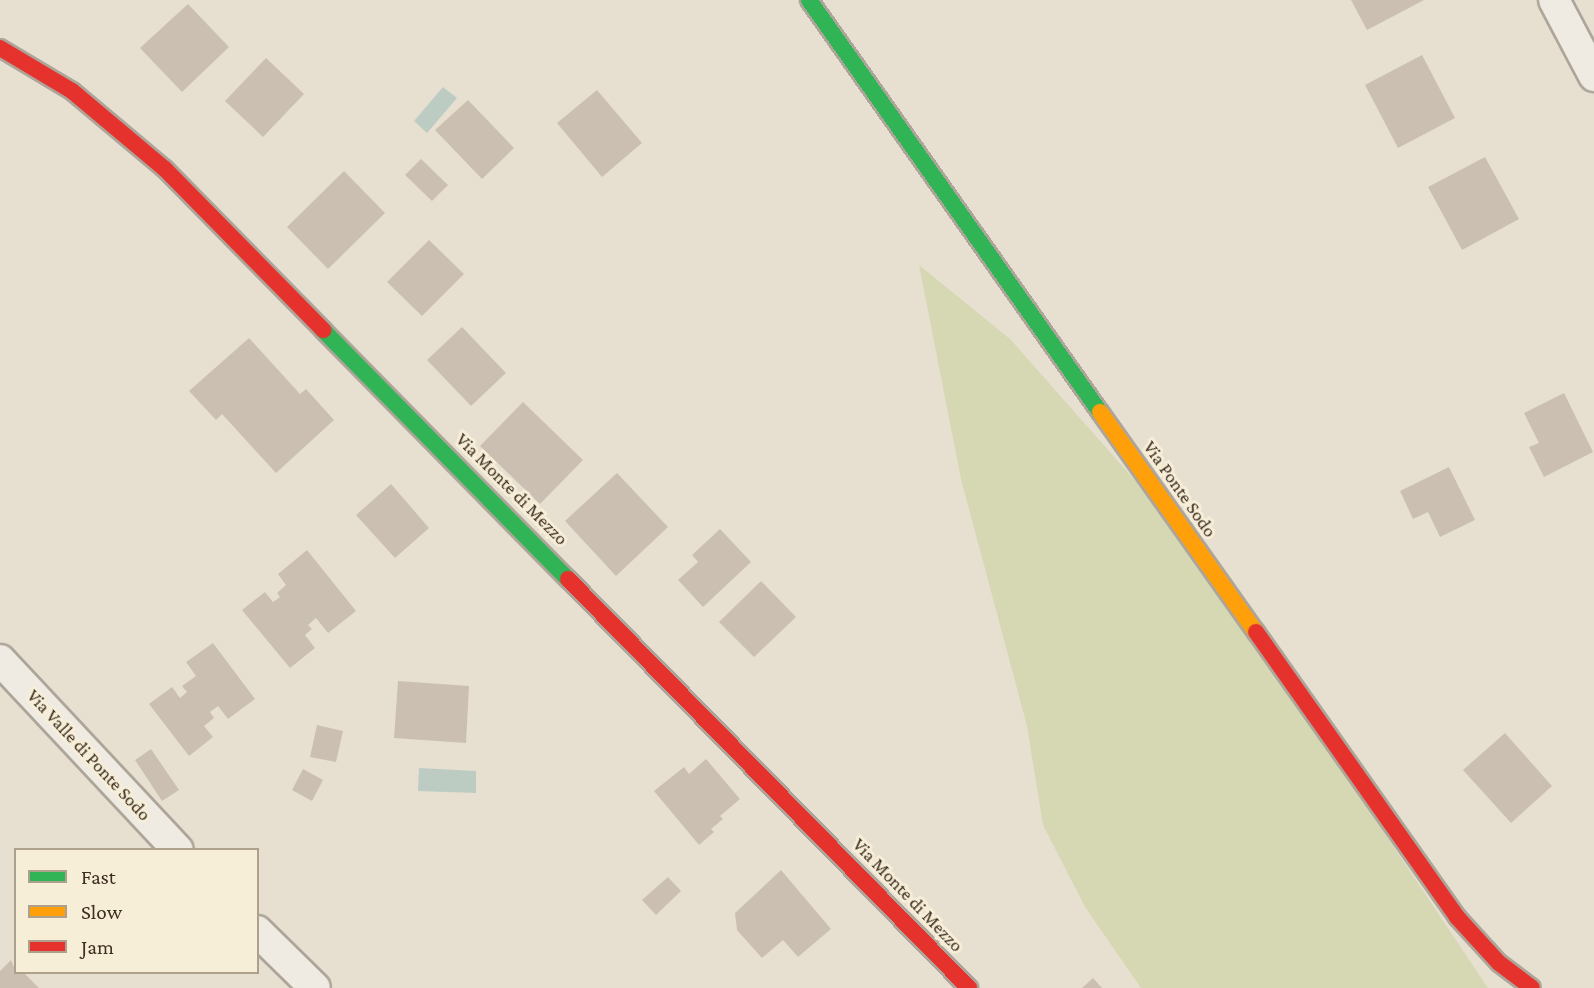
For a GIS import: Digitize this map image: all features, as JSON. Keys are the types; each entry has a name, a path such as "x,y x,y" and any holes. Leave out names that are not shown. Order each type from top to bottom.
{"street":[{"name":"Via Ponte Sodo","path":"809,0 1457,917 1499,963 1532,988"},
{"path":"1554,0 1594,76"},
{"name":"Via Monte di Mezzo","path":"0,48 72,91 165,169 969,988"},
{"name":"Via Valle di Ponte Sodo","path":"0,660 176,848"},
{"path":"259,933 315,988"}],"green space":[{"path":"919,265 1010,339 1192,545 1488,988 1141,988 1085,907 1043,825 1027,726 961,479"}],"shaded area":[{"path":"443,87 457,98 427,133 414,121"},
{"path":"419,768 476,771 476,793 418,791"}],"building":[{"path":"1351,0 1424,0 1367,30"},
{"path":"188,4 229,47 182,92 140,48"},
{"path":"1422,55 1455,118 1398,148 1365,85"},
{"path":"266,58 304,94 263,137 225,101"},
{"path":"597,90 642,143 602,177 557,123"},
{"path":"468,100 514,148 482,179 435,130"},
{"path":"1485,157 1519,219 1462,250 1428,187"},
{"path":"421,159 448,185 432,201 405,175"},
{"path":"344,171 385,213 328,269 287,227"},
{"path":"429,240 464,274 422,316 387,282"},
{"path":"462,327 506,373 471,406 427,360"},
{"path":"249,338 300,394 306,389 334,420 276,473 222,414 216,420 189,391"},
{"path":"1564,393 1593,452 1544,477 1529,447 1539,443 1524,413"},
{"path":"523,402 583,460 540,504 480,446"},
{"path":"1449,467 1475,520 1440,537 1428,512 1413,519 1400,491"},
{"path":"617,473 668,527 616,576 565,521"},
{"path":"391,484 429,528 395,558 356,515"},
{"path":"720,529 751,562 703,607 678,580 698,562 692,555"},
{"path":"307,550 356,611 328,633 316,618 308,625 312,629 305,635 315,648 290,668 242,610 265,592 273,602 280,597 277,593 286,585 278,574"},
{"path":"761,581 796,617 754,657 719,622"},
{"path":"213,643 255,699 228,719 218,706 210,712 214,718 204,726 213,737 189,756 149,704 172,687 180,698 187,692 182,686 196,676 186,662"},
{"path":"398,681 469,686 466,743 394,738"},
{"path":"317,725 343,731 336,762 310,757"},
{"path":"1505,733 1552,786 1511,823 1463,770"},
{"path":"151,749 179,790 162,801 135,760"},
{"path":"706,759 740,799 720,816 723,819 711,829 714,832 699,845 654,791 684,767 689,774"},
{"path":"303,769 323,780 312,801 292,790"},
{"path":"781,870 831,929 798,957 783,940 762,958 737,930 735,913"},
{"path":"668,877 681,891 656,915 642,900"},
{"path":"11,960 14,974 25,974 39,988 0,988 0,971"},
{"path":"1093,978 1102,988 1082,988"}],"traffic: fast":[{"path":"809,0 1100,412"},
{"path":"323,330 568,579"}],"traffic: slow":[{"path":"1100,412 1256,632"}],"traffic: jam":[{"path":"0,48 72,91 165,169 323,330"},
{"path":"568,579 969,988"},
{"path":"1256,632 1457,917 1499,963 1532,988"}]}
